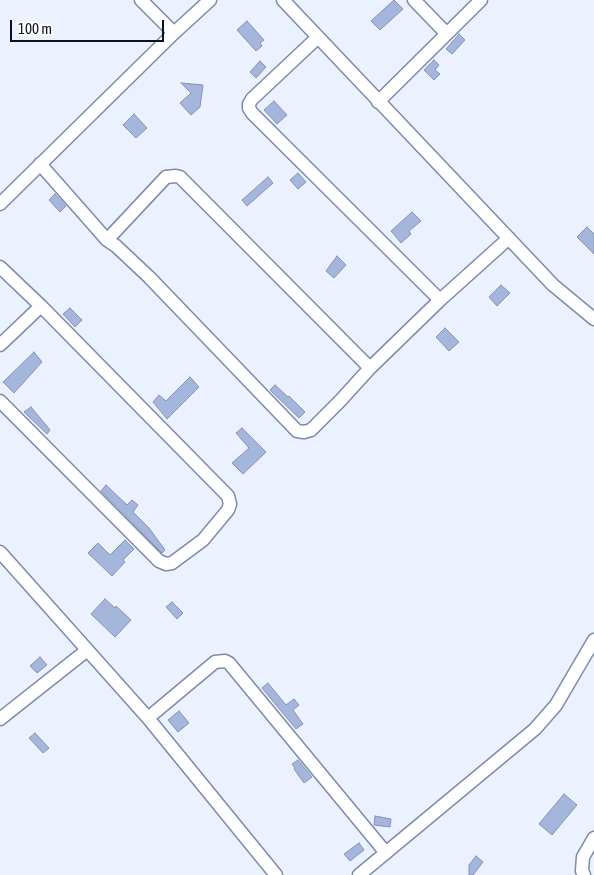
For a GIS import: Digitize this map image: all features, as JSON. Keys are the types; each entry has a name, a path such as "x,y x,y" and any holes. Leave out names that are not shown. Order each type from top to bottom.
{"street":[{"path":"142,0 174,33"},
{"path":"0,204 210,0"},
{"path":"283,0 553,285 594,319"},
{"path":"414,0 446,33"},
{"path":"378,102 481,0"},
{"path":"317,38 252,99 249,104 250,108 259,120 440,300"},
{"path":"40,164 107,240 149,277 297,431 311,430 370,368 508,238"},
{"path":"107,240 166,177 176,176 370,368"},
{"path":"0,267 41,306 228,496 230,504 228,510 203,540 172,563 166,564 159,561 0,401"},
{"path":"0,345 41,306"},
{"path":"0,552 86,651 148,718 276,875"},
{"path":"359,875 535,729 556,704 594,640"},
{"path":"0,719 86,651"},
{"path":"148,718 215,662 229,663 386,853"},
{"path":"584,875 582,871 583,857 594,838"}],"building":[{"path":"394,0 403,9 380,30 371,21"},
{"path":"247,21 264,40 260,43 262,46 256,51 237,30"},
{"path":"459,34 465,40 452,54 446,49"},
{"path":"434,60 439,65 435,70 440,74 434,80 424,70"},
{"path":"260,61 266,67 256,78 250,72"},
{"path":"181,83 203,85 200,107 191,115 180,103 191,93"},
{"path":"274,101 287,115 277,124 264,110"},
{"path":"134,114 147,128 136,138 123,125"},
{"path":"298,173 306,182 298,189 290,180"},
{"path":"268,177 273,183 247,206 242,200"},
{"path":"55,194 66,206 60,212 49,200"},
{"path":"412,212 421,221 409,231 411,234 401,243 391,231"},
{"path":"587,227 594,234 594,254 577,237"},
{"path":"337,256 346,265 334,278 326,271"},
{"path":"501,285 510,293 497,306 489,297"},
{"path":"70,308 82,320 75,327 63,314"},
{"path":"445,328 459,342 449,351 436,337"},
{"path":"34,352 42,362 14,393 3,382"},
{"path":"190,377 199,387 167,419 153,402 159,395 166,401"},
{"path":"275,385 305,412 299,418 270,390"},
{"path":"31,407 50,430 47,434 24,412"},
{"path":"242,428 266,452 243,474 232,463 249,448 236,433"},
{"path":"106,485 127,505 132,500 138,505 133,512 149,528 165,550 162,553 101,491"},
{"path":"125,540 134,549 123,560 125,562 112,576 88,553 98,543 110,555"},
{"path":"105,599 131,620 115,637 91,614"},
{"path":"172,602 183,613 177,619 166,607"},
{"path":"40,657 47,665 37,673 30,666"},
{"path":"268,683 286,705 294,699 299,705 293,710 303,724 296,729 262,688"},
{"path":"179,711 189,723 178,732 168,720"},
{"path":"35,733 49,748 43,753 29,738"},
{"path":"298,760 312,777 304,783 292,764"},
{"path":"564,794 577,805 552,835 539,824"},
{"path":"375,816 391,819 390,827 374,825"},
{"path":"359,843 364,850 350,861 344,854"},
{"path":"476,856 483,862 473,875 469,875 469,865"}]}
